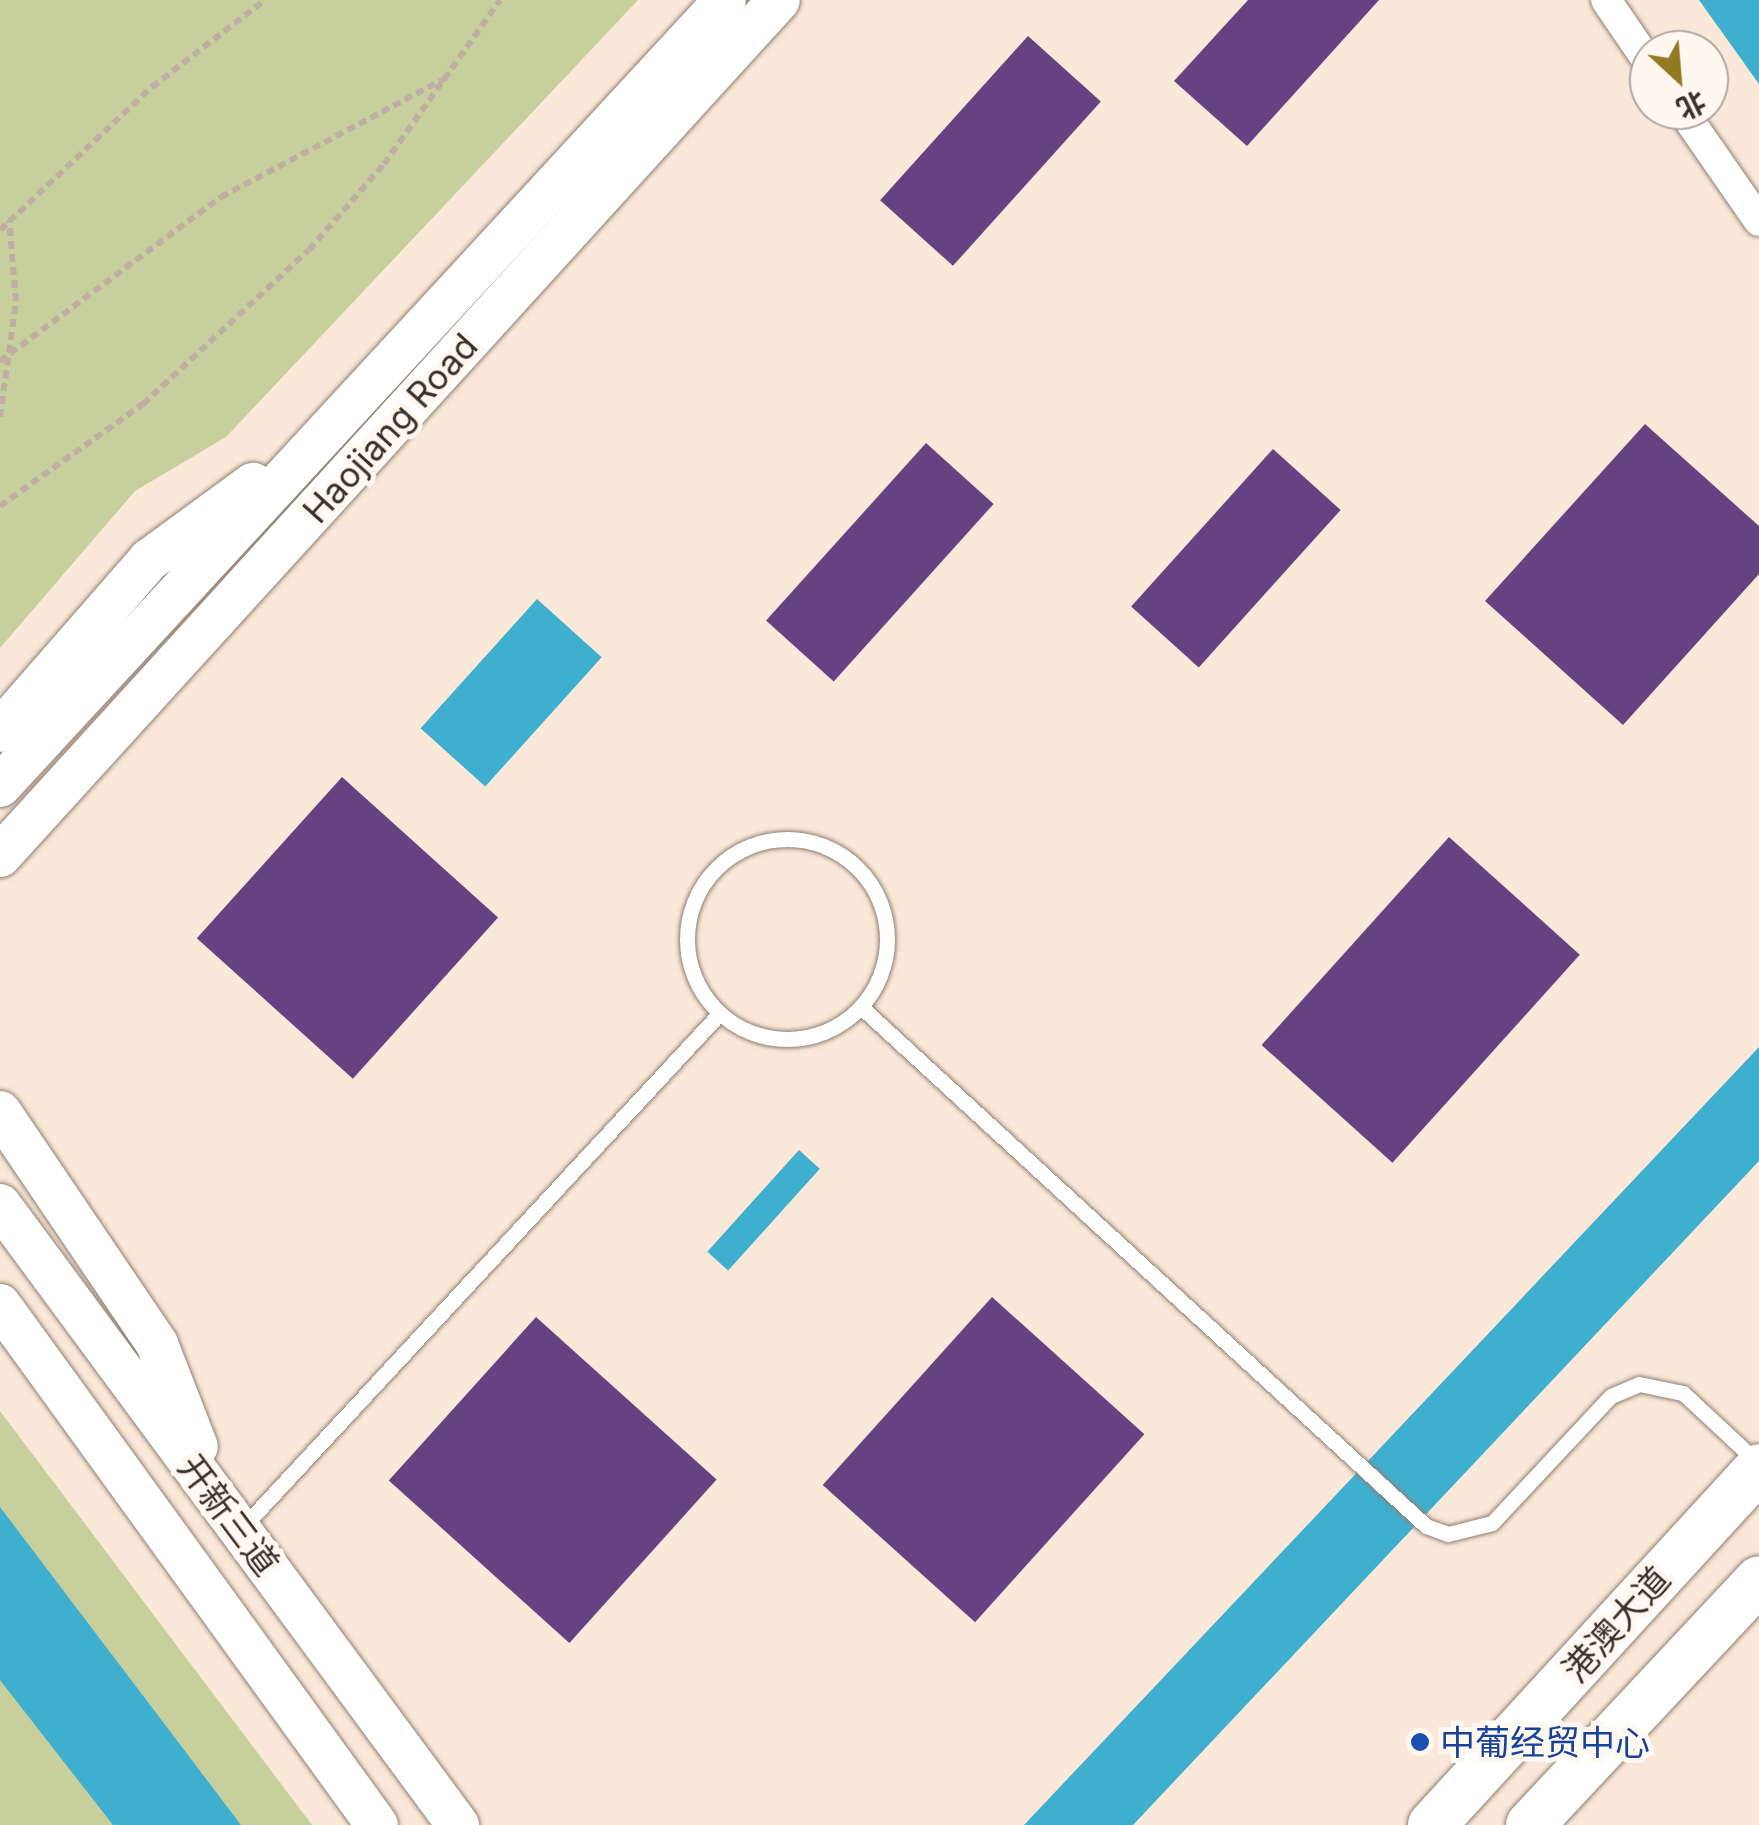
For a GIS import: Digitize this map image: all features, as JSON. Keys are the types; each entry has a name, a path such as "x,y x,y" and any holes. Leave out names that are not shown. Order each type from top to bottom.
{"main road":[{"name":"Haojiang Road","path":"0,786 724,0"},
{"name":"Haojiang Road","path":"6,849 780,0"},
{"path":"0,731 149,560 330,428"},
{"path":"0,883 6,849"},
{"path":"0,1112 157,1344 228,1514"},
{"name":"开新三道","path":"0,1205 458,1825"},
{"name":"开新三道","path":"0,1305 378,1825"},
{"name":"港澳大道","path":"1432,1825 1759,1466"},
{"name":"港澳大道","path":"1530,1825 1759,1580"}],"street":[{"path":"1606,0 1629,33"},
{"path":"1696,130 1759,221"}],"lane":[{"path":"797,839 848,860 881,904 886,958 861,1007 791,1040 718,1014 690,966 691,912 720,865 743,849 797,839"},
{"path":"861,1007 1426,1526 1471,1533 1492,1523 1611,1396 1638,1384 1682,1394 1759,1466"},
{"path":"228,1514 718,1014"}],"path":[{"path":"0,230 152,87 265,0"},
{"path":"0,506 229,330 359,193 452,74 500,0"},
{"path":"0,361 221,197 452,74"},
{"path":"0,418 11,351 9,220"}],"green space":[{"path":"0,0 638,0 226,437 135,491 0,648"},
{"path":"0,1411 312,1825 0,1825"}],"water":[{"path":"1699,0 1759,0 1759,84 1729,42 1729,30 1720,30"},
{"path":"537,599 602,657 485,787 421,728"},
{"path":"1759,1047 1759,1161 1133,1825 1024,1825"},
{"path":"799,1150 820,1169 728,1271 707,1252"},
{"path":"0,1507 241,1825 113,1825 0,1680"}],"building":[{"path":"1248,0 1379,0 1247,146 1174,81"},
{"path":"1028,36 1101,102 953,266 880,200"},
{"path":"1645,424 1759,526 1759,574 1623,725 1485,601"},
{"path":"926,443 994,504 834,682 766,621"},
{"path":"1273,449 1341,510 1199,667 1131,607"},
{"path":"342,777 498,918 353,1079 197,938"},
{"path":"1449,837 1580,955 1392,1163 1262,1045"},
{"path":"992,1297 1144,1434 975,1622 823,1485"},
{"path":"536,1317 717,1480 569,1643 389,1480"}],"place":[{"name":"中葡经贸中心","path":"1420,1742"}]}
